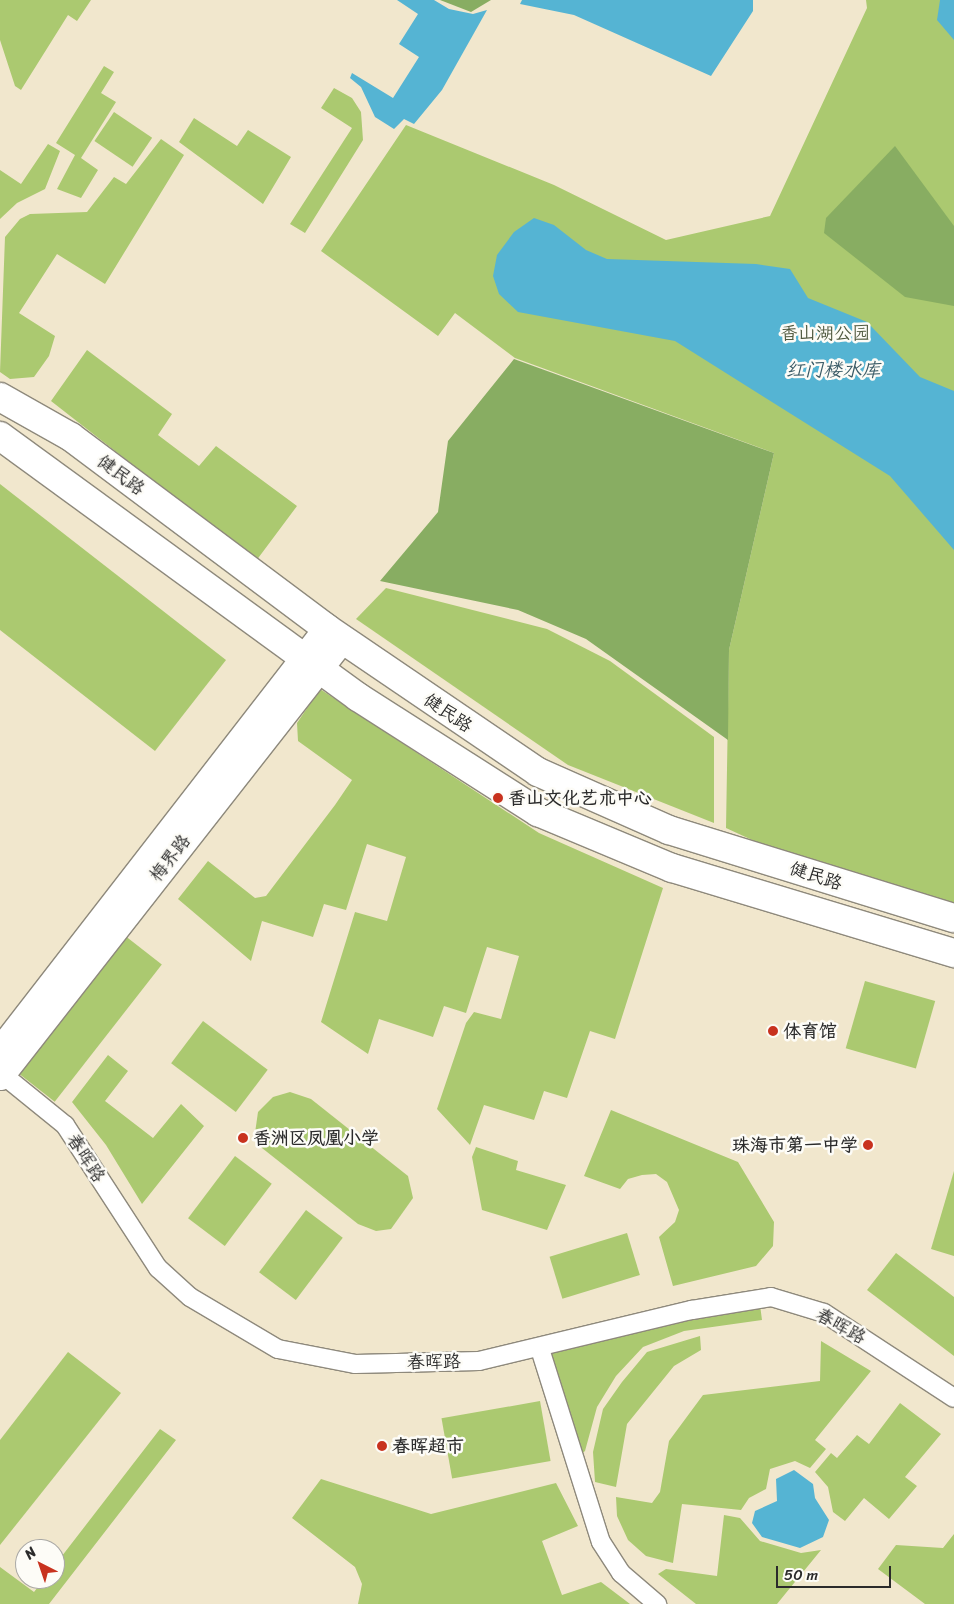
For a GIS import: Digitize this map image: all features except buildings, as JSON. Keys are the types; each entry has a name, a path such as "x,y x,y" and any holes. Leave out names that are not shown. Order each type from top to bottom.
{"main road":[{"name":"健民路","path":"0,397 70,437 334,634 493,744 577,791 669,830 954,918"},
{"name":"健民路","path":"0,436 311,663 538,812 687,874 954,952"},
{"path":"0,1049 334,634"},
{"name":"梅界路","path":"1,1076 311,663"}],"street":[{"name":"春晖路","path":"1,1076 65,1125 158,1268 190,1297 249,1334 278,1349 355,1364 480,1361 540,1349 692,1310 771,1297 824,1313 954,1398"},
{"path":"540,1349 594,1524 621,1573 657,1604"}],"green space":[{"path":"0,0 91,0 77,21 68,15 21,90 15,86 0,40"},
{"path":"440,0 491,0 471,12"},
{"name":"香山湖公园","path":"866,0 954,0 954,916 863,891 726,828 729,650 774,453 515,358 455,313 438,336 321,251 406,125 554,185 666,240 770,216 867,8"},
{"path":"104,66 114,72 101,93 116,102 81,158 98,170 81,198 57,189 75,155 56,143"},
{"path":"334,88 352,98 361,112 363,140 305,233 290,224 352,128 321,108"},
{"path":"114,112 152,138 133,167 94,141"},
{"path":"194,118 237,146 248,130 291,157 263,204 179,142"},
{"path":"161,139 184,155 105,284 57,254 19,313 55,336 49,356 34,377 10,379 0,372 5,237 20,219 30,214 87,212 114,177 126,184"},
{"path":"48,144 60,151 45,189 17,203 0,219 0,170 21,184"},
{"path":"895,146 954,226 954,306 905,297 824,233 826,218"},
{"path":"87,350 172,414 158,435 199,466 216,446 297,506 256,561 51,401"},
{"path":"514,359 774,453 729,650 728,740 586,639 518,610 380,581 438,512 448,441"},
{"path":"0,484 226,660 155,751 0,630"},
{"path":"386,588 547,629 610,661 714,737 714,823 568,765 356,619"},
{"path":"320,689 539,833 663,888 615,1039 590,1031 567,1098 544,1091 534,1120 484,1105 470,1145 437,1109 466,1023 474,1012 501,1019 519,956 487,947 466,1013 444,1006 433,1037 379,1019 368,1054 321,1022 355,912 387,921 406,857 367,844 346,910 324,904 313,937 262,921 251,961 178,899 208,861 255,898 266,896 352,780 298,741 297,723"},
{"path":"124,935 162,965 55,1102 17,1072"},
{"path":"865,981 935,1001 916,1068 846,1048"},
{"path":"203,1021 268,1070 236,1112 171,1063"},
{"path":"108,1055 128,1071 105,1101 153,1138 181,1104 204,1126 142,1204 106,1145 72,1102"},
{"path":"290,1092 311,1099 408,1176 413,1198 391,1229 376,1231 358,1224 262,1148 255,1133 258,1112 273,1097"},
{"path":"611,1110 738,1162 774,1222 773,1246 756,1266 673,1286 659,1237 675,1222 679,1210 667,1182 656,1174 642,1175 628,1179 620,1189 584,1176"},
{"path":"476,1147 518,1161 516,1170 566,1185 547,1230 482,1210 472,1157"},
{"path":"235,1156 272,1184 225,1246 188,1218"},
{"path":"954,1171 954,1256 931,1249"},
{"path":"306,1210 343,1238 296,1300 259,1272"},
{"path":"627,1233 640,1275 562,1299 550,1257"},
{"path":"896,1253 954,1297 954,1356 867,1290"},
{"path":"760,1305 762,1320 684,1331 643,1347 616,1376 597,1407 585,1451 580,1455 549,1354 690,1315"},
{"path":"700,1336 701,1350 674,1366 627,1424 616,1487 595,1482 593,1452 603,1409 622,1382 647,1352"},
{"path":"821,1341 871,1371 815,1440 826,1449 810,1468 795,1461 770,1469 766,1489 749,1498 741,1510 682,1504 673,1563 646,1556 628,1540 617,1516 616,1497 652,1503 660,1492 669,1441 703,1395 820,1381"},
{"path":"68,1352 121,1393 0,1545 0,1440"},
{"path":"540,1401 551,1461 452,1478 442,1418"},
{"path":"900,1403 941,1434 905,1477 917,1486 889,1519 864,1498 845,1521 833,1512 828,1487 815,1472 831,1453 837,1458 857,1435 869,1444"},
{"path":"160,1429 176,1440 65,1583 65,1552"},
{"path":"321,1479 431,1514 556,1483 578,1526 542,1541 562,1595 601,1582 630,1604 358,1604 362,1584 355,1567 292,1518"},
{"path":"724,1515 740,1518 760,1541 801,1553 821,1550 777,1604 696,1604 658,1574 666,1569 717,1576"},
{"path":"954,1534 954,1604 925,1604 878,1569 896,1545 943,1548"},
{"path":"0,1567 15,1578 15,1589 30,1589 34,1592 36,1589 61,1589 49,1604 0,1604"}],"water":[{"path":"397,0 434,0 449,9 473,14 487,10 442,90 414,124 404,119 394,129 375,117 361,87 350,78 352,73 393,98 419,57 399,44 418,14"},
{"path":"522,0 753,0 753,11 711,76 574,15 520,4"},
{"path":"940,0 954,0 954,40 937,20"},
{"name":"红门楼水库","path":"534,218 554,225 586,250 607,259 756,264 790,269 808,298 867,322 920,377 954,391 954,550 890,476 675,341 518,312 499,294 493,276 497,255 514,232"},
{"path":"794,1470 813,1484 815,1498 829,1520 823,1537 800,1548 762,1537 752,1523 755,1511 777,1501 776,1479"}],"place":[{"name":"香山文化艺术中心","path":"498,798"},
{"name":"体育馆","path":"773,1031"},
{"name":"香洲区凤凰小学","path":"243,1138"},
{"name":"珠海市第一中学","path":"868,1145"},
{"name":"春晖超市","path":"382,1446"}]}
